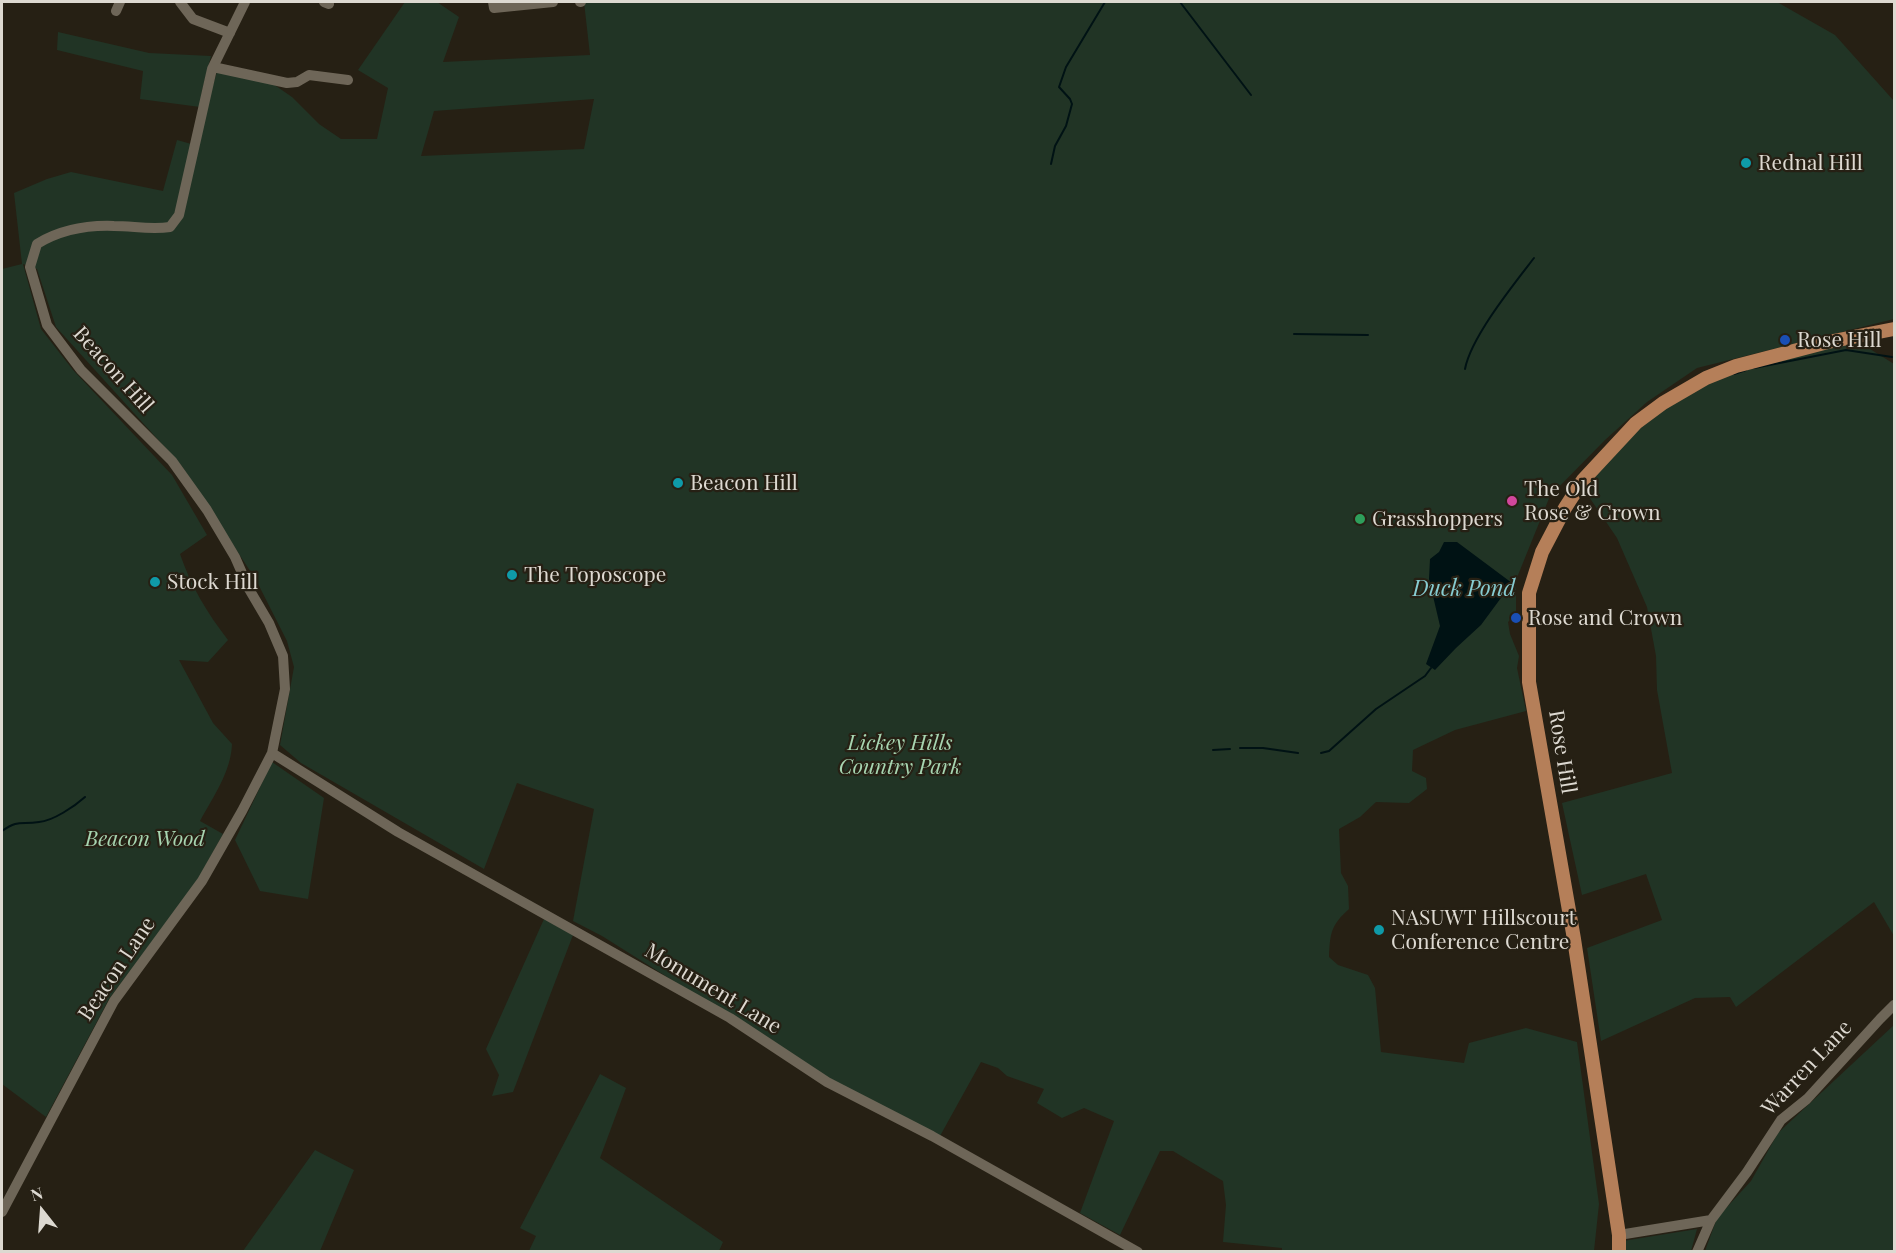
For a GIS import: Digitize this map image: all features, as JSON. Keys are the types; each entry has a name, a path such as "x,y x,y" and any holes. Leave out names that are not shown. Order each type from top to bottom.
{"main road":[{"name":"Rose Hill","path":"1619,1251 1619,1235 1574,939 1529,682 1528,593 1542,552 1583,480 1636,423 1663,403 1706,378 1736,366 1818,344 1894,329"}],"street":[{"path":"180,2 193,20 230,33"},
{"name":"Beacon Hill","path":"245,2 213,67 179,215 170,227 153,229 113,226 72,229 37,244 30,267 47,325 81,370 172,461 207,510 235,557 249,589 269,623 283,656 285,688 272,753"},
{"path":"493,2 494,8 530,2 552,2"},
{"path":"213,67 287,82 297,82 309,75 348,80"},
{"name":"Beacon Lane","path":"2,1212 114,1001 202,881 242,812 272,753"},
{"name":"Monument Lane","path":"272,753 398,832 730,1018 827,1082 932,1136 1138,1251"},
{"name":"Warren Lane","path":"1697,1251 1711,1220 1747,1172 1781,1120 1807,1099 1894,1005"},
{"path":"1619,1235 1711,1220"}],"green space":[{"path":"405,2 437,2 459,17 443,62 590,55 584,2 1777,2 1835,35 1894,101 1894,319 1697,368 1647,402 1605,440 1550,496 1516,580 1516,614 1508,622 1519,656 1517,668 1526,711 1455,730 1413,750 1412,771 1426,778 1427,789 1409,803 1376,802 1360,817 1339,829 1341,873 1348,886 1349,909 1335,925 1329,957 1338,965 1368,975 1375,988 1381,1052 1464,1063 1469,1043 1526,1028 1577,1042 1599,1204 1594,1251 1282,1251 1282,1248 1223,1242 1226,1205 1223,1181 1173,1151 1160,1151 1120,1235 1080,1213 1114,1121 1084,1108 1062,1118 1037,1103 1044,1089 1007,1076 998,1068 981,1062 940,1136 831,1080 602,936 573,921 594,809 517,783 484,869 301,763 280,745 294,667 287,641 256,580 181,465 56,327 37,269 23,264 41,329 73,370 172,475 207,535 180,554 200,599 228,640 208,662 179,660 213,723 232,744 225,774 200,821 223,834 196,883 109,999 46,1117 2,1084 2,269 22,264 14,193 71,172 163,191 177,140 195,145 219,65 260,75 292,97 319,124 341,139 377,139 388,88 358,70","holes":["594,99 584,149 421,156 434,111"]},
{"path":"58,32 149,53 211,56 200,107 140,99 143,71 57,50"},
{"path":"1861,339 1862,344 1894,364 1894,936 1874,902 1736,1007 1730,997 1695,998 1601,1041 1587,948 1662,920 1646,874 1582,895 1562,803 1672,773 1657,690 1656,656 1647,607 1617,538 1585,491 1592,479 1636,426 1711,379"},
{"path":"272,762 324,798 308,899 260,891 235,840"},
{"path":"544,919 573,935 513,1092 492,1096 499,1075 486,1049"},
{"path":"1894,1025 1894,1251 1705,1251 1717,1218 1751,1181 1778,1133"},
{"path":"600,1074 626,1088 600,1158 723,1242 719,1251 529,1251 536,1236 520,1228"},
{"path":"315,1150 354,1170 320,1251 243,1251"},
{"path":"1697,1229 1691,1251 1622,1251 1623,1241"}],"water":[{"name":"Duck Pond","path":"1444,542 1457,542 1512,583 1481,625 1435,670 1426,664 1440,626 1429,579 1430,559 1439,552"}],"waterway":[{"path":"1051,164 1055,146 1066,126 1072,104 1059,87 1066,67 1105,2"},
{"path":"1180,2 1251,95"},
{"path":"1465,369 1484,327 1534,258"},
{"path":"1294,334 1368,335"},
{"path":"1754,368 1846,350 1892,357"},
{"path":"1734,374 1746,370"},
{"path":"1321,753 1329,751 1376,709 1425,676 1431,668"},
{"path":"1240,748 1263,748 1298,753"},
{"path":"1213,750 1230,749"},
{"path":"2,831 16,824 51,819 70,809 85,797"}],"place":[{"name":"Rednal Hill","path":"1746,163"},
{"name":"Rose Hill","path":"1785,340"},
{"name":"Beacon Hill","path":"678,483"},
{"name":"The Old Rose & Crown","path":"1512,501"},
{"name":"Grasshoppers","path":"1360,519"},
{"name":"The Toposcope","path":"512,575"},
{"name":"Stock Hill","path":"155,582"},
{"name":"Rose and Crown","path":"1516,618"},
{"name":"NASUWT Hillscourt Conference Centre","path":"1379,930"}],"park label":[{"name":"Lickey Hills Country Park","path":"900,755"},
{"name":"Beacon Wood","path":"145,839"}]}
